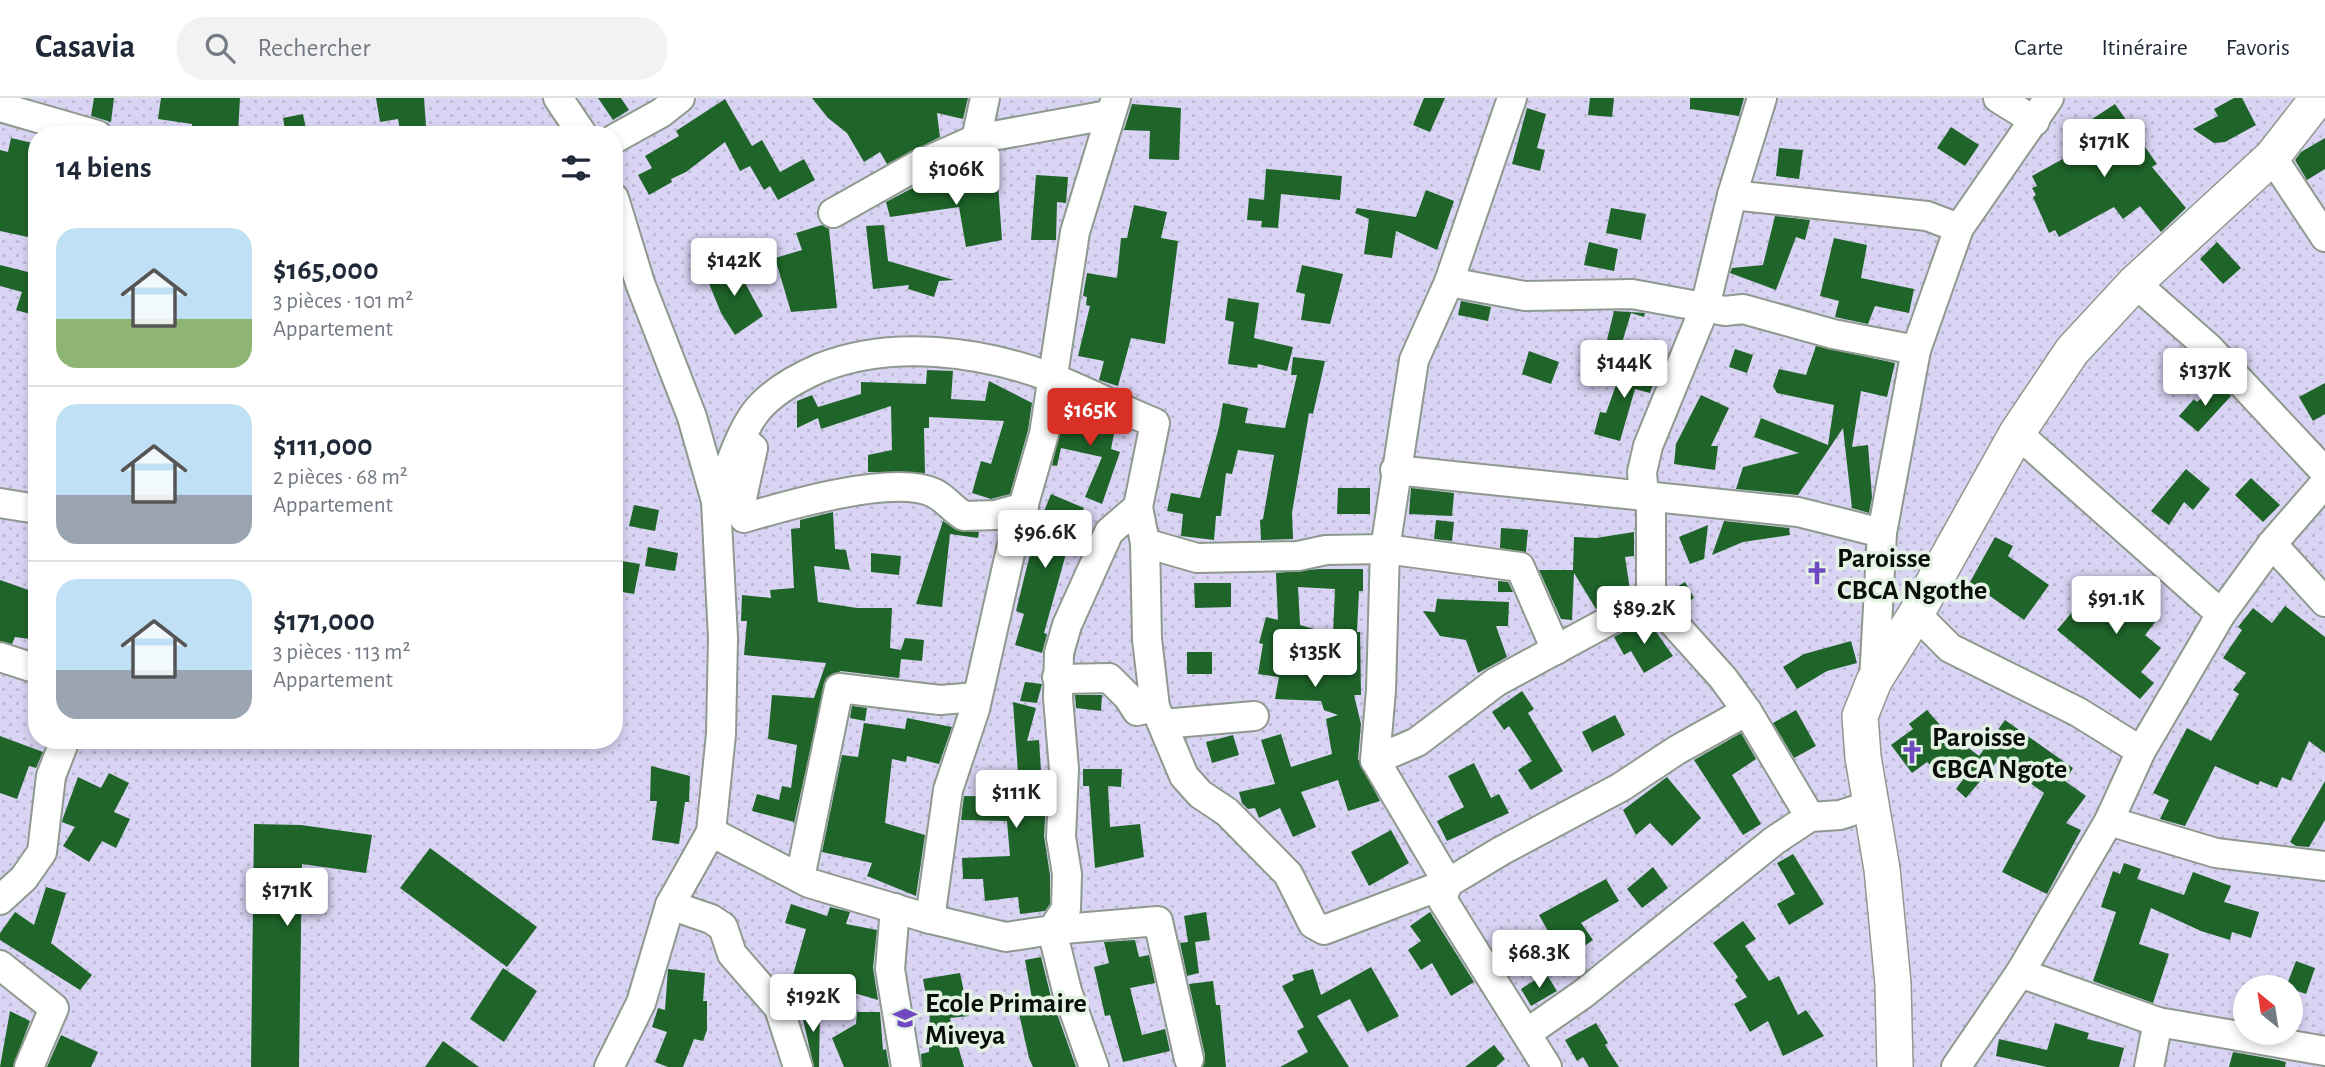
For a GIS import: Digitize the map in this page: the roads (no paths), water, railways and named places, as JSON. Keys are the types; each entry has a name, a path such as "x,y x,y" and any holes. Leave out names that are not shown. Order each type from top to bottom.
{"street":[{"path":"558,98 577,126"},
{"path":"623,134 661,113 680,98"},
{"path":"976,139 985,98"},
{"path":"1448,883 1375,760 1381,690 1384,549 1414,360 1449,282 1512,98"},
{"path":"1762,98 1732,195 1705,307 1648,446 1642,472 1644,497 1651,504 1651,598 1723,678 1747,710 1810,817"},
{"path":"1874,681 1882,533 1916,350 1959,228 2001,164 2042,109 1998,98"},
{"path":"1895,1067 1893,984 1882,869 1860,716 1874,681 1916,614 2017,433 2072,351 2135,283 2272,157 2318,98"},
{"path":"0,107 66,126"},
{"path":"833,213 920,164 976,139 1112,107 1075,232 1044,434 1011,550 977,697 948,790 930,919"},
{"path":"2272,157 2325,237"},
{"path":"1732,195 1927,216 1959,228"},
{"path":"608,1067 641,1003 670,905 711,832 721,733 723,638 716,500 692,417 640,283 623,227"},
{"path":"1449,282 1525,296 1632,294 1725,311 1743,309 1833,334 1916,350"},
{"path":"2135,283 2209,348 2325,472"},
{"path":"716,500 755,413 775,395 805,375 844,358 928,351 984,358 1053,378 1155,423 1138,507 1145,543 1147,639 1159,715 1184,776 1200,794 1227,812 1288,874 1313,924 1324,930 1448,883 1501,851 1621,787 1677,750 1747,710"},
{"path":"2017,433 2221,614"},
{"path":"742,439 753,448 740,506 744,518 866,488 902,485 935,493 964,516 996,515 1024,506"},
{"path":"1395,470 1798,512 1882,533"},
{"path":"1956,1067 2020,973 2109,821 2141,751 2221,614 2272,544 2325,483"},
{"path":"0,503 28,508"},
{"path":"1094,1067 1067,990 1052,930 1066,909 1061,837 1064,769 1057,677 1059,653 1068,625 1109,532 1138,507"},
{"path":"1145,543 1198,558 1266,558 1298,556 1326,550 1384,549 1520,568 1556,650"},
{"path":"2272,544 2325,602"},
{"path":"1375,760 1417,742 1496,682 1651,598"},
{"path":"1916,614 1950,648 2078,712 2141,751"},
{"path":"0,657 28,666"},
{"path":"1057,677 1062,680 1109,678 1128,696 1137,711 1159,715 1254,716"},
{"path":"800,878 839,688 940,700 977,697"},
{"path":"0,900 24,878 42,852 51,776 62,749"},
{"path":"1527,1033 1583,994 1775,840 1810,817 1840,815 1871,805"},
{"path":"2109,821 2216,853 2325,866"},
{"path":"711,832 800,878 930,919 1006,937 1052,930 1158,921 1189,1059"},
{"path":"1448,883 1442,899 1547,1067"},
{"path":"670,905 711,919 723,927 732,954 779,1007 798,1067"},
{"path":"895,908 890,969 906,1067"},
{"path":"0,965 54,1008 29,1067"},
{"path":"2020,973 2158,1023 2325,1051"},
{"path":"2149,1067 2158,1023"}],"place":[{"name":"Paroisse CBCA Ngothe","path":"1817,573"},
{"name":"Paroisse CBCA Ngote","path":"1912,752"},
{"name":"Ecole Primaire Miveya","path":"905,1018"}]}
